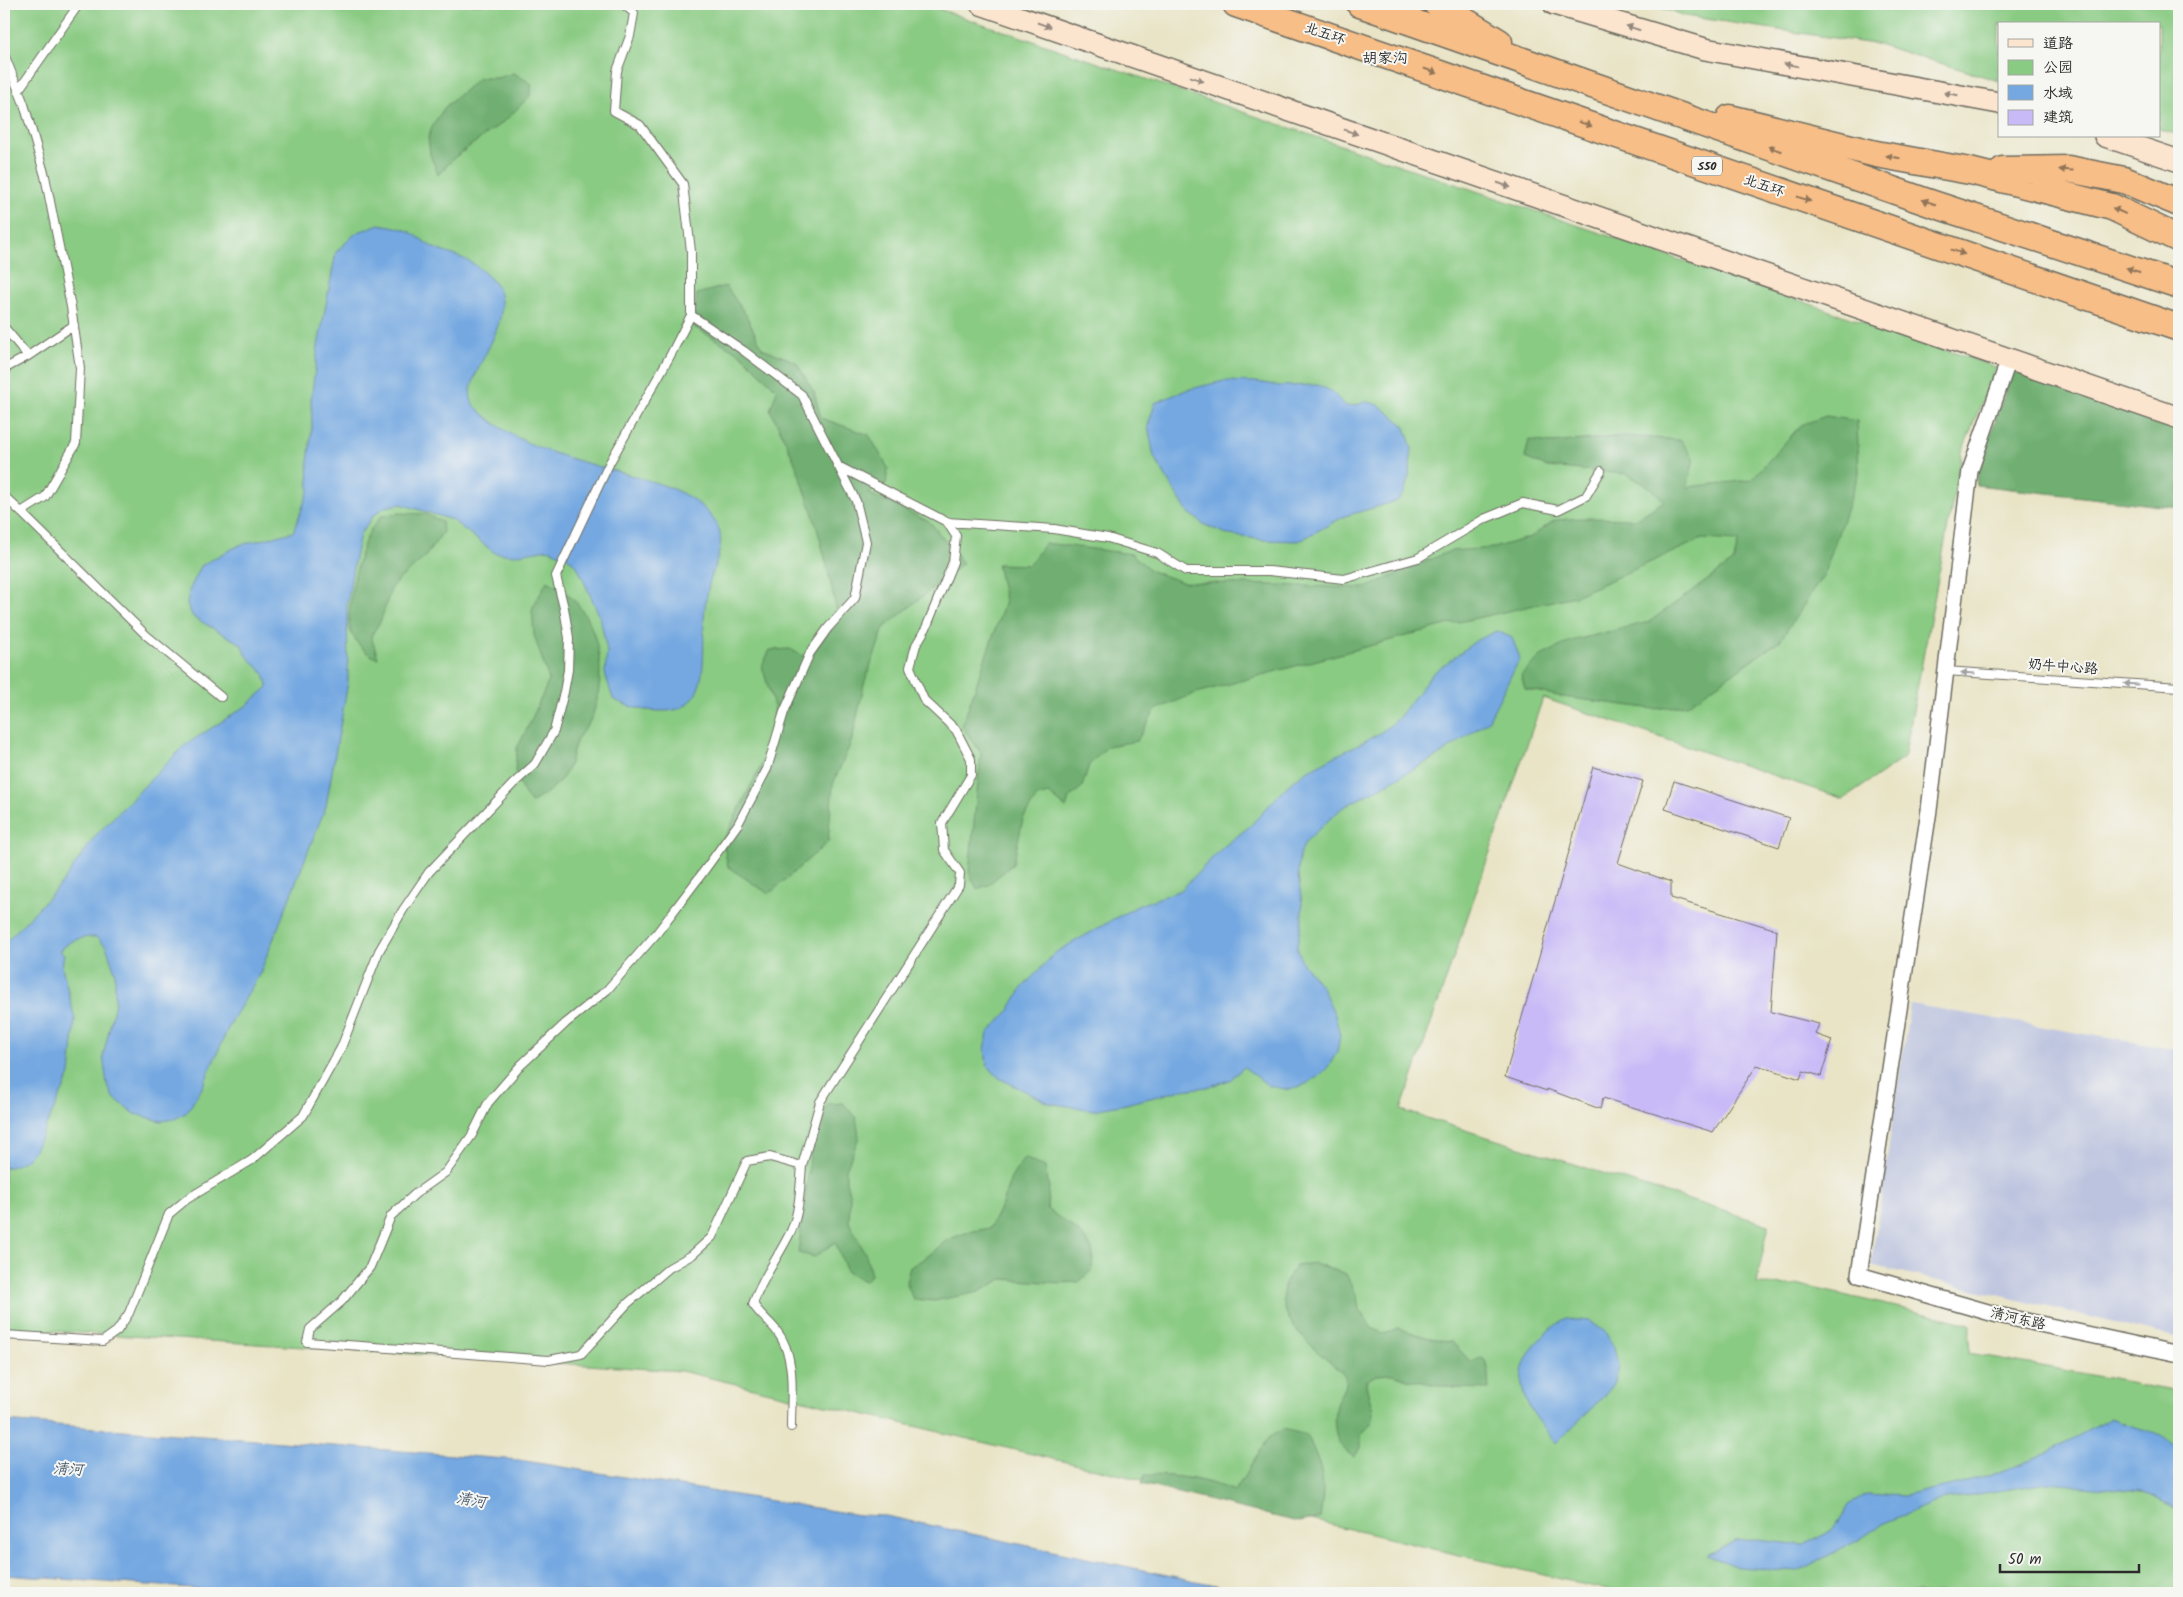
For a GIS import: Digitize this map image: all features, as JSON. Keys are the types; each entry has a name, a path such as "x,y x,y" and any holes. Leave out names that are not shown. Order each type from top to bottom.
{"highway":[{"name":"北五环","path":"1236,4 2179,328"},
{"path":"1360,4 1927,202 2179,285"},
{"path":"1437,4 1542,69"},
{"path":"1570,78 1876,154 1970,171 2112,207 2179,239"},
{"path":"1970,171 2068,169 2124,180 2179,203"}],"street":[{"path":"981,4 2179,418"},
{"path":"1554,4 1705,50 1998,102"},
{"path":"2111,138 2179,161"},
{"path":"1946,671 1970,471 2008,359"},
{"name":"清河东路","path":"1946,671 1929,810 1860,1275 1998,1315 2179,1354"}],"lane":[{"path":"18,91 79,4"},
{"path":"4,1335 103,1341 117,1331 129,1313 170,1214 186,1199 252,1160 303,1116 340,1048 379,951 403,910 429,872 513,784 535,764 554,731 561,711 568,670 569,638 556,576 610,462 691,315 691,251 683,184 640,125 614,111 616,71 630,36 634,13 623,4"},
{"path":"4,54 45,176 74,325 80,368 76,443 45,496 20,512"},
{"path":"691,315 744,351 802,395 856,501 866,542 855,598 828,628 810,653 784,712 767,769 738,824 657,933 607,990 566,1023 520,1066 488,1103 472,1135 446,1172 415,1194 391,1216 370,1267 342,1301 310,1329 308,1342 549,1360 581,1354 627,1304 670,1268 692,1255 712,1237 747,1161 770,1157 802,1166"},
{"path":"4,368 28,356 74,325"},
{"path":"4,327 28,356"},
{"path":"838,466 947,522 1054,529 1108,538 1157,553 1186,571 1269,571 1344,579 1418,558 1484,519 1523,503 1558,510 1586,496 1602,471"},
{"path":"4,496 146,635 221,696"},
{"path":"791,1427 790,1359 776,1330 760,1316 753,1304 758,1288 791,1230 799,1198 802,1166 820,1102 959,885 960,873 944,850 942,823 972,775 971,758 956,730 924,700 910,667 916,645 926,628 953,562 956,536 947,522"},
{"name":"奶牛中心路","path":"1946,671 2179,687"}],"shaded area":[{"path":"1910,1004 2179,1050 2179,1338 1871,1265"}],"green space":[{"path":"4,4 924,4 1996,367 1962,452 1904,758 1844,799 1543,698 1401,1110 1769,1225 1756,1284 1800,1285 1970,1324 1969,1353 2179,1391 2179,1593 1620,1593 681,1371 4,1328"},
{"path":"1649,4 2179,4 2179,135 2160,129 2160,22 1998,22 1998,81 1881,45 1685,16"},
{"path":"514,73 532,84 530,96 507,119 454,158 438,175 430,154 428,137 434,123 445,107 479,78 497,78"},
{"path":"726,286 746,315 762,348 796,362 814,392 821,418 869,435 888,468 886,484 868,493 930,522 963,563 884,628 864,684 852,740 833,784 828,842 769,894 728,867 723,841 765,758 775,710 762,666 770,650 790,649 809,659 838,618 820,537 812,511 793,459 770,410 777,390 741,354 694,327 697,294"},
{"path":"2019,369 2179,427 2179,508 1976,485 1978,471 2011,375"},
{"path":"1826,416 1857,421 1859,473 1824,574 1780,641 1687,705 1654,709 1563,697 1525,689 1521,675 1541,656 1571,641 1649,622 1734,561 1738,541 1702,539 1575,596 1450,624 1196,693 1155,710 1137,741 1108,746 1089,765 1082,787 1069,798 1066,808 1049,794 1037,797 1023,819 1013,864 988,885 977,889 969,872 981,753 962,726 1005,601 997,564 1029,565 1045,543 1132,554 1151,571 1182,582 1365,588 1450,551 1493,548 1531,537 1555,520 1583,518 1636,519 1664,501 1652,489 1627,474 1547,467 1525,458 1529,440 1552,443 1624,436 1681,440 1694,459 1687,487 1751,480 1801,425"},
{"path":"399,513 426,514 442,522 443,532 425,557 392,586 381,620 371,636 378,658 362,648 351,632 349,611 351,596 361,552 370,531 381,516"},
{"path":"547,581 564,591 578,605 589,622 596,640 600,680 597,700 591,719 577,741 564,776 555,786 531,803 521,788 515,771 517,748 549,680 534,635 532,609"},
{"path":"843,1103 856,1117 859,1137 846,1169 846,1182 850,1196 849,1222 866,1255 871,1275 864,1281 847,1272 835,1242 815,1257 798,1253 811,1149 821,1118 828,1104"},
{"path":"1024,1158 1045,1167 1049,1187 1047,1208 1085,1238 1093,1252 1092,1270 1079,1282 1060,1283 1002,1279 979,1292 934,1301 913,1299 906,1282 910,1267 928,1256 947,1240 968,1232 990,1228 1002,1204 1011,1178"},
{"path":"1314,1263 1346,1274 1357,1296 1359,1310 1372,1328 1385,1334 1397,1328 1426,1337 1452,1342 1470,1361 1481,1357 1487,1362 1489,1389 1455,1388 1411,1380 1393,1374 1376,1375 1366,1381 1373,1419 1361,1435 1361,1448 1354,1457 1343,1448 1338,1440 1334,1419 1335,1409 1344,1387 1345,1376 1302,1337 1293,1326 1283,1301 1285,1283 1296,1266"},
{"path":"1283,1429 1307,1435 1317,1457 1323,1485 1320,1518 1298,1522 1141,1484 1145,1475 1169,1476 1191,1478 1235,1491 1269,1437"}],"water":[{"path":"379,224 406,230 434,248 470,262 486,274 497,286 500,295 500,320 474,379 470,395 475,406 509,433 526,442 564,457 648,480 673,489 696,501 714,520 718,528 720,545 706,601 703,664 697,691 690,702 679,709 663,711 637,708 613,699 605,673 607,651 600,617 577,566 566,556 548,549 514,555 495,553 452,520 401,504 385,507 374,515 360,534 353,568 347,605 348,682 326,806 260,973 229,1026 202,1088 187,1112 175,1119 161,1121 135,1114 113,1097 107,1084 103,1057 115,1003 115,972 106,946 96,937 76,940 60,951 64,954 62,967 75,1019 70,1075 36,1148 27,1159 14,1166 4,1168 4,944 62,883 96,835 185,745 246,706 268,687 264,674 247,656 241,644 193,617 187,604 189,591 201,566 214,558 240,545 293,532 309,490 308,464 312,425 311,400 318,346 336,252 356,233"},
{"path":"1224,381 1257,382 1280,386 1318,385 1331,391 1346,406 1357,405 1364,401 1379,405 1404,425 1412,448 1409,476 1404,493 1397,501 1345,516 1299,541 1265,540 1229,535 1203,524 1187,511 1154,457 1148,426 1155,403 1186,390"},
{"path":"1497,631 1512,638 1520,658 1488,721 1438,756 1342,808 1306,841 1299,856 1298,876 1302,918 1297,947 1302,962 1322,987 1335,1015 1340,1036 1337,1052 1328,1067 1319,1076 1306,1084 1290,1090 1269,1086 1244,1067 1230,1080 1207,1087 1182,1090 1093,1110 1049,1103 999,1078 987,1065 985,1050 988,1033 1008,1012 1022,988 1056,952 1139,905 1181,890 1222,848 1250,826 1286,787 1305,772 1380,733 1397,720 1432,674 1477,640"},
{"path":"1567,1319 1590,1321 1605,1332 1614,1347 1618,1365 1615,1383 1556,1443 1538,1421 1525,1398 1522,1374 1525,1361 1537,1343 1552,1328"},
{"path":"2109,1419 2162,1435 2179,1450 2179,1510 2142,1491 2048,1483 1940,1500 1882,1524 1859,1540 1798,1571 1737,1567 1707,1555 1735,1541 1756,1540 1804,1545 1833,1530 1848,1507 1866,1494 1904,1496 1987,1477 2039,1457"},
{"name":"清河","path":"4,1421 519,1460 859,1515 886,1516 1253,1593 262,1593 4,1575"}],"building":[{"path":"1593,767 1643,781 1618,863 1671,882 1671,898 1777,930 1771,1012 1819,1024 1815,1034 1832,1040 1821,1076 1803,1071 1800,1079 1757,1065 1713,1132 1603,1098 1600,1109 1547,1089 1547,1091 1505,1077"},
{"path":"1674,781 1789,818 1779,847 1665,809"}],"district":[{"name":"胡家沟","path":"1385,59"}]}
